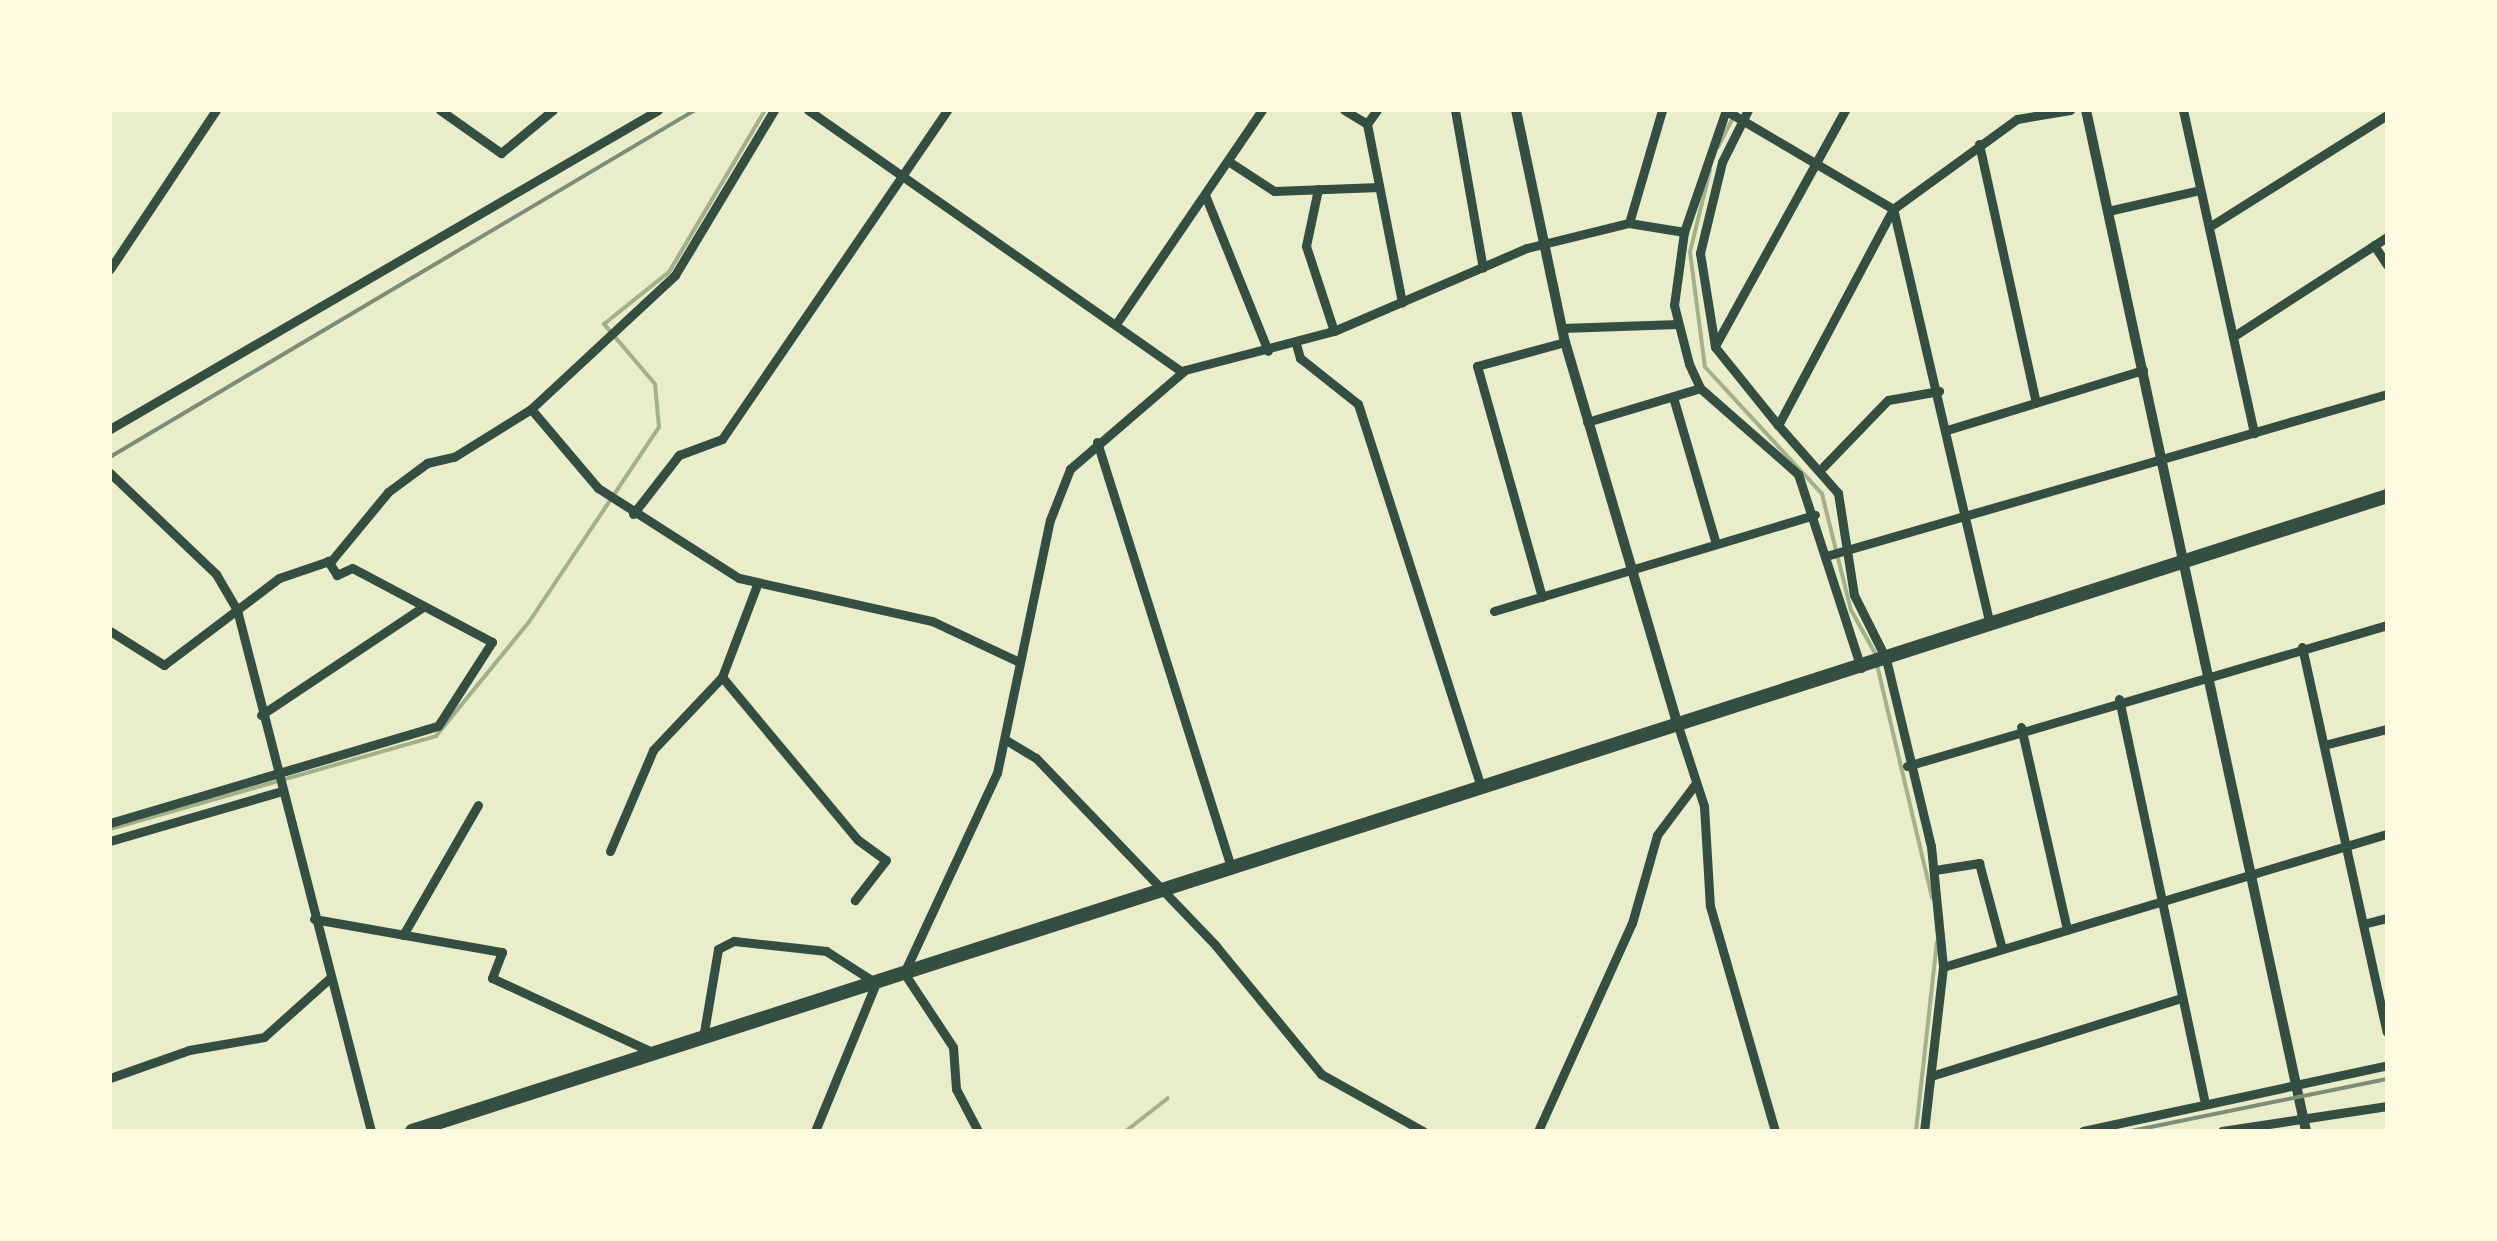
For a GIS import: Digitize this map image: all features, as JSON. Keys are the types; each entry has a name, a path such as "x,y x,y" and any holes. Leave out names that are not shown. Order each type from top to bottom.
{"highway":[{"path":"412,1131 1231,868 1482,793 2387,496"}],"street":[{"path":"110,269 216,110"},
{"path":"440,110 501,153 552,110"},
{"path":"110,429 658,110"},
{"path":"110,631 164,665 279,578 328,561 388,492 531,409 675,275 774,110"},
{"path":"808,110 1118,321 1182,372"},
{"path":"633,514 679,454 722,439 947,110"},
{"path":"1118,321 1262,110"},
{"path":"1344,110 1367,124"},
{"path":"1377,110 1367,124 1402,303"},
{"path":"1456,110 1483,268"},
{"path":"1516,110 1565,342 1696,783 1710,906 1775,1131"},
{"path":"1629,223 1662,110"},
{"path":"1861,668 1798,474 1700,388 1678,324 1684,232 1725,110 1740,124 1893,209 1990,624"},
{"path":"1748,110 1740,124 1700,253 1715,347 1778,425 1823,467 1849,551 1854,595 1886,659 1907,766 1935,870 1944,967 1924,1131"},
{"path":"1715,347 1845,110"},
{"path":"1778,425 1893,209 2016,119 2070,110"},
{"path":"2086,110 2298,1079 2306,1131"},
{"path":"2183,110 2254,434"},
{"path":"2209,227 2387,116"},
{"path":"1979,144 2036,403"},
{"path":"1228,161 1274,191 1379,187"},
{"path":"1318,189 1306,246 1334,331"},
{"path":"2108,211 2200,190"},
{"path":"1205,194 1268,350"},
{"path":"978,1131 956,1089 953,1048 904,974 1006,740 1017,660 1057,498 1097,442 1182,372 1334,331 1542,244 1629,223 1684,232"},
{"path":"2234,336 2387,237"},
{"path":"2374,246 2387,266"},
{"path":"1562,328 1678,324"},
{"path":"1542,597 1477,366 1565,342"},
{"path":"1296,344 1300,358 1358,404 1482,793"},
{"path":"1947,430 2143,370"},
{"path":"1587,422 1700,388"},
{"path":"1823,467 1888,400 1938,391"},
{"path":"1826,556 1967,520 2387,394"},
{"path":"1673,397 1716,544"},
{"path":"531,409 598,488 633,514 757,586 932,622 1017,660"},
{"path":"1097,442 1231,868"},
{"path":"110,474 216,574 237,610 279,792 371,1131"},
{"path":"1494,611 1814,514"},
{"path":"110,823 438,726 492,642 352,568 336,575 328,561"},
{"path":"610,852 653,750 722,677 757,586"},
{"path":"261,715 424,607"},
{"path":"1907,766 2021,727 2387,625"},
{"path":"2302,647 2384,1003 2387,1032"},
{"path":"722,677 858,840 886,860 855,900"},
{"path":"2119,699 2158,900 2204,1098"},
{"path":"2021,727 2067,930"},
{"path":"2324,745 2387,729"},
{"path":"1006,740 1036,758 1162,891 1321,1074 1423,1131"},
{"path":"1538,1131 1632,923 1657,835 1696,783"},
{"path":"110,841 279,792"},
{"path":"403,934 478,805"},
{"path":"1944,967 2387,834"},
{"path":"1935,870 1980,863 2002,950"},
{"path":"2363,924 2387,918"},
{"path":"314,919 502,952 492,978 654,1054"},
{"path":"703,1038 718,949 734,942 826,950 876,983 815,1131"},
{"path":"110,1078 189,1050 264,1038 330,978"},
{"path":"1931,1076 2182,998"},
{"path":"2082,1131 2204,1098 2387,1065"},
{"path":"2223,1131 2387,1106"}],"waterway":[{"path":"110,829 436,736 529,622 659,427 655,384 604,324 669,272 765,110"},
{"path":"1718,147 1737,110"},
{"path":"1710,170 1690,252 1705,367 1822,494 1851,610 1876,655"},
{"path":"1877,665 1932,898"},
{"path":"1916,1131 1937,942"},
{"path":"1126,1131 1168,1098"}],"railway":[{"path":"110,457 695,110"},
{"path":"2131,1131 2387,1079"}]}
